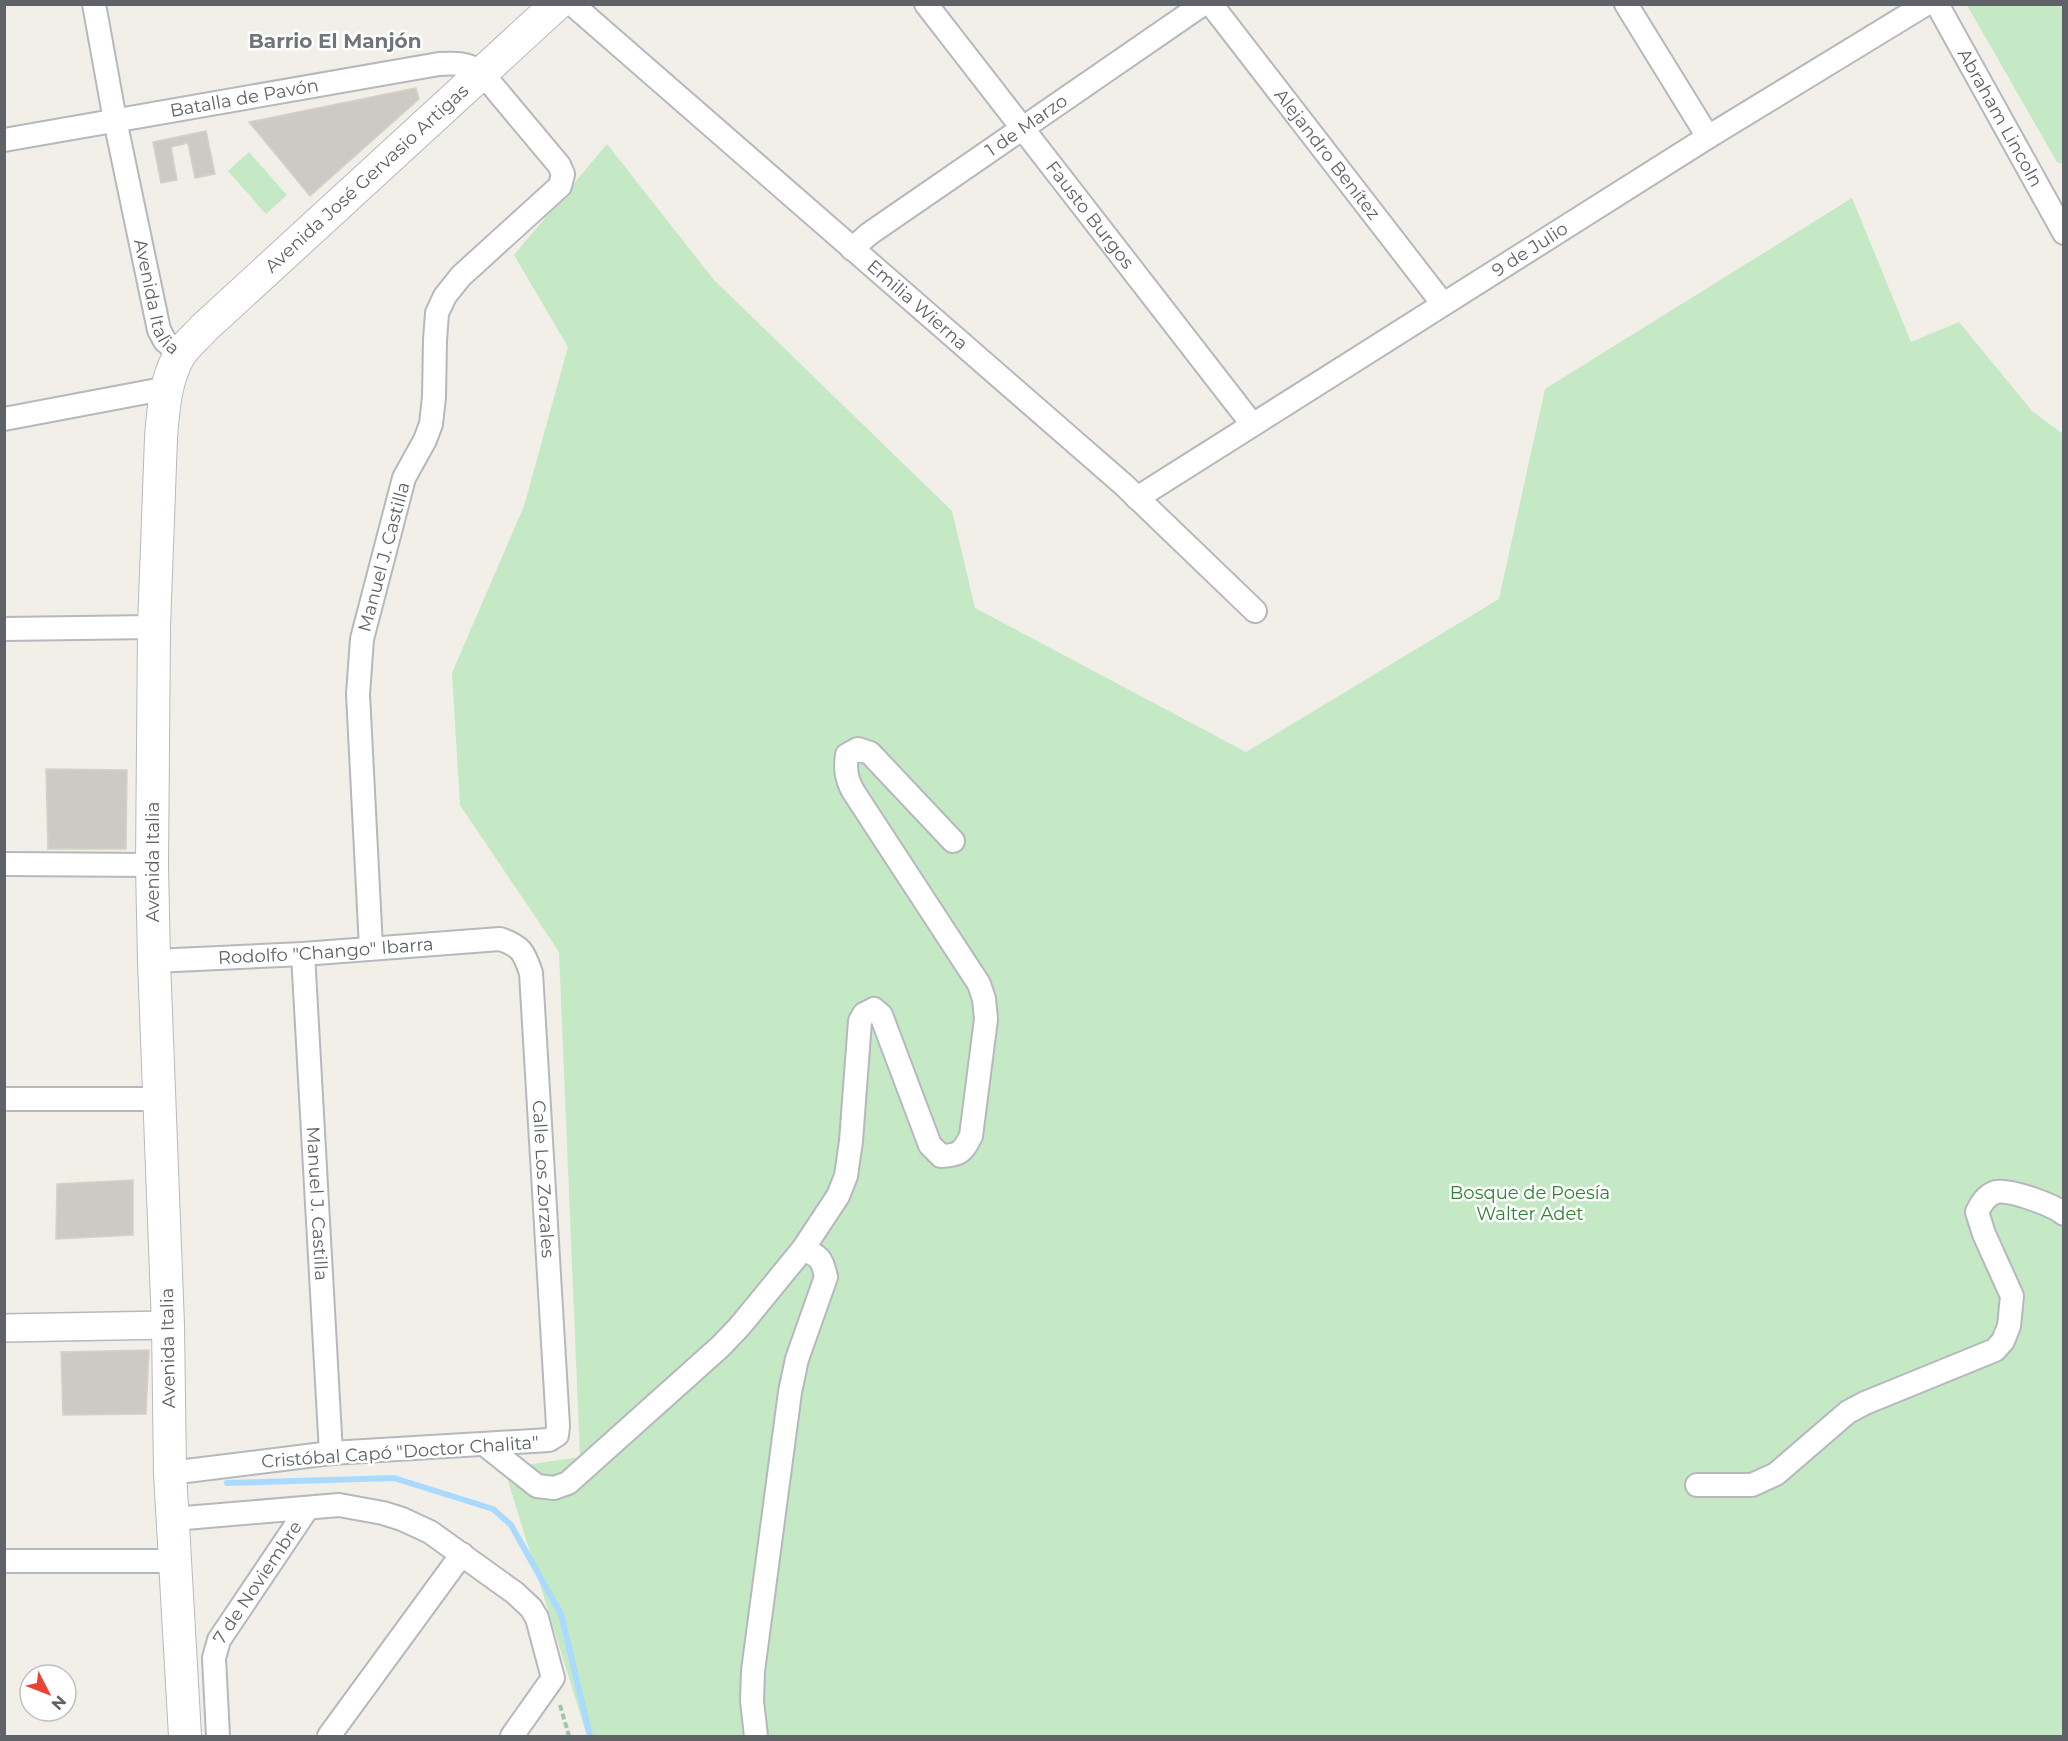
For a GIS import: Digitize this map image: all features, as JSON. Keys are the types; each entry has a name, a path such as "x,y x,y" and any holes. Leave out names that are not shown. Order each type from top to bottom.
{"main road":[{"name":"Avenida José Gervasio Artigas","path":"180,354 204,328 556,6"},
{"name":"Avenida Italia","path":"178,1735 176,1561 170,1473 168,1325 152,866 154,627 161,438 168,387 180,354"}],"street":[{"name":"Avenida Italia","path":"94,4 115,120 159,330 165,341 180,354"},
{"name":"Fausto Burgos","path":"926,4 1252,424"},
{"name":"1 de Marzo","path":"852,249 869,234 1203,4"},
{"name":"Alejandro Benítez","path":"1211,4 1443,304"},
{"path":"1626,4 1708,137"},
{"name":"9 de Julio","path":"1137,498 1708,137 1926,4"},
{"name":"Abraham Lincoln","path":"1937,4 2064,233"},
{"name":"Emilia Wierna","path":"556,6 852,249 1137,498 1255,611"},
{"name":"Batalla de Pavón","path":"4,140 439,64 457,63 473,67 482,73"},
{"name":"Manuel J. Castilla","path":"371,948 358,694 362,639 404,478 431,424 437,313 445,296 461,276 560,186 563,174 559,165 482,73"},
{"path":"4,419 168,387"},
{"path":"4,629 154,627"},
{"path":"484,1444 537,1486 554,1488 568,1484 721,1346 740,1326 803,1249 838,1196 846,1176 851,1141 860,1021 864,1014 874,1009 881,1015 930,1144 941,1156 956,1155 964,1150 971,1136 986,1019 984,999 979,984 850,785 845,769 847,755 858,749 870,753 953,842"},
{"path":"4,864 152,866"},
{"name":"Rodolfo \"Chango\" Ibarra","path":"154,961 303,954 500,939"},
{"name":"Calle Los Zorzales","path":"500,939 514,943 523,951 531,973 557,1434"},
{"name":"Manuel J. Castilla","path":"303,954 331,1453"},
{"path":"4,1099 160,1099"},
{"path":"1697,1485 1752,1485 1776,1474 1848,1412 1995,1350 2003,1341 2009,1326 2012,1296 1984,1234 1977,1212 1983,1200 1996,1192 2025,1196 2064,1214"},
{"path":"756,1737 752,1701 753,1671 790,1392 797,1359 826,1277 824,1264 819,1256 803,1249"},
{"path":"4,1328 168,1325"},
{"name":"Cristóbal Capó \"Doctor Chalita\"","path":"170,1473 331,1453 549,1440 557,1434"},
{"path":"173,1520 339,1505 383,1513 429,1532 515,1593 531,1608 537,1618 553,1678 512,1737"},
{"name":"7 de Noviembre","path":"218,1737 214,1658 219,1640 307,1509"},
{"path":"329,1737 462,1554"},
{"path":"4,1561 176,1561"}],"green space":[{"path":"1967,5 2063,5 2063,164 2057,162"},
{"name":"Bosque de Poesía Walter Adet","path":"607,144 714,280 952,511 975,608 1246,752 1499,599 1545,389 1852,198 1911,342 1959,322 2032,411 2063,434 2063,1736 587,1736 504,1468 580,1457 559,952 460,805 452,673 524,506 568,347 514,255"},
{"path":"249,152 287,195 266,214 228,171"}],"building":[{"path":"416,88 419,99 310,196 249,122"},
{"path":"206,131 215,174 195,178 188,143 171,147 177,180 161,183 153,142"},
{"path":"46,769 127,770 126,849 48,849"},
{"path":"133,1180 133,1235 56,1239 57,1184"},
{"path":"149,1350 146,1414 63,1415 61,1352"}],"waterway":[{"path":"227,1483 394,1478 493,1509 511,1525 561,1614 590,1736"}],"district":[{"name":"Barrio El Manjón","path":"335,41"}]}
